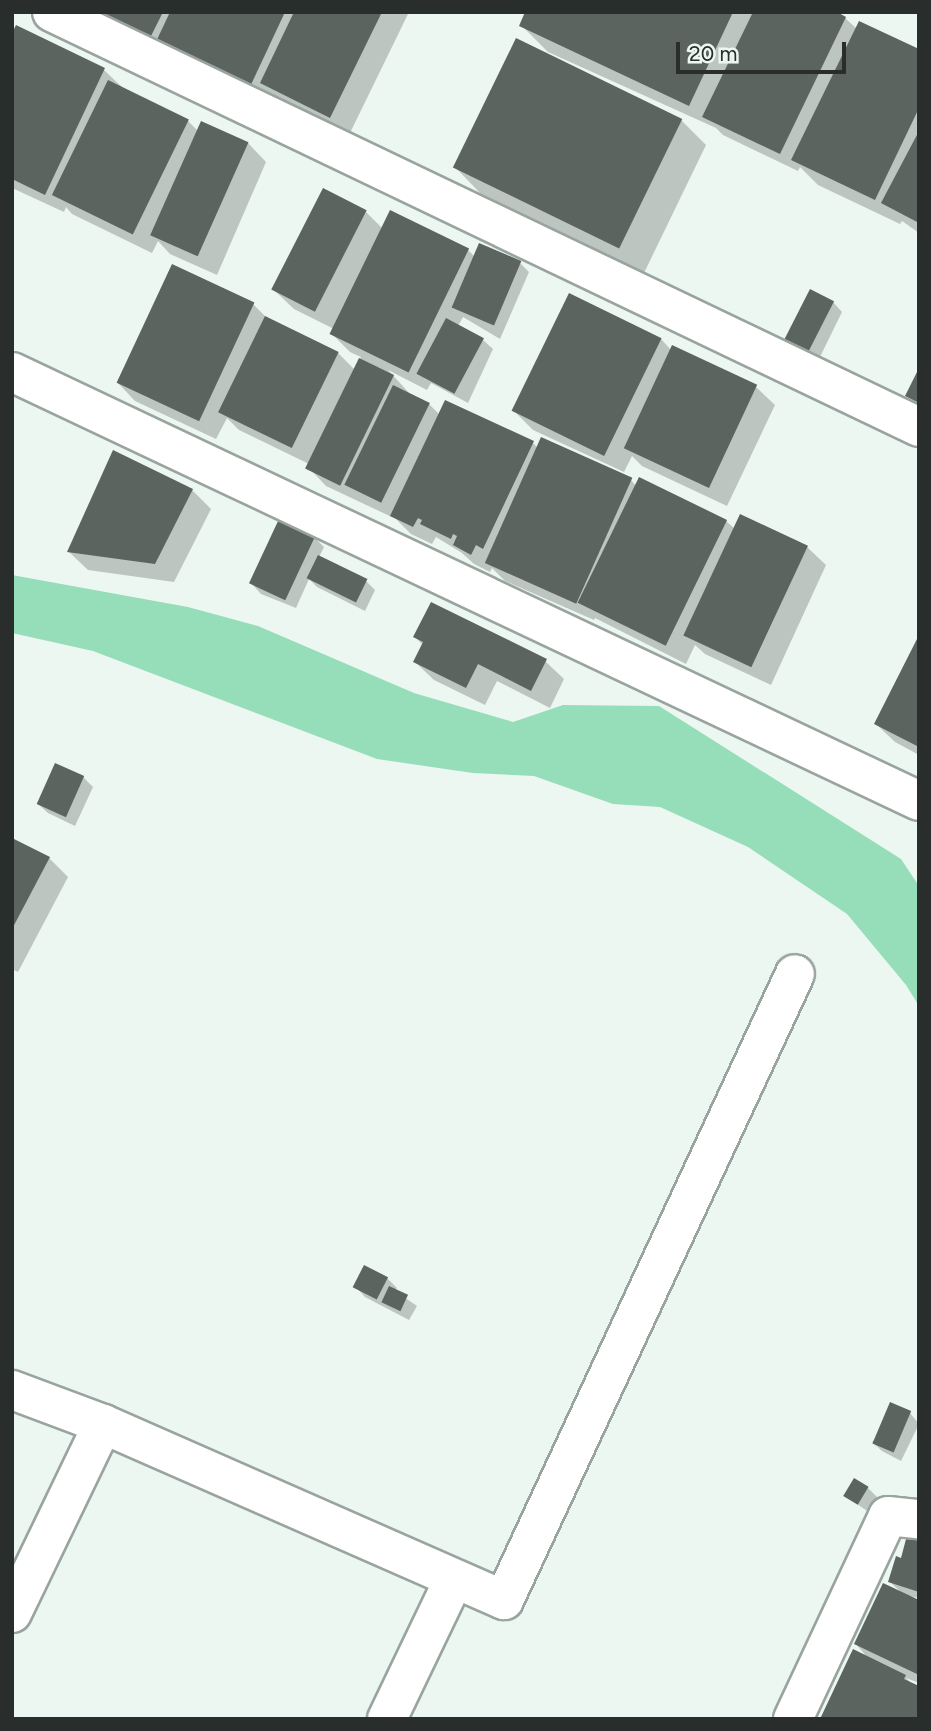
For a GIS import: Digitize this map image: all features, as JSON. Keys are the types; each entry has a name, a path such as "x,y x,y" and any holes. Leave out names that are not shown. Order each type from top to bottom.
{"street":[{"path":"52,12 919,427"},
{"path":"12,372 919,802"},
{"path":"12,1390 103,1424 504,1600 795,974"},
{"path":"12,1613 103,1424"},
{"path":"793,1719 888,1516 919,1519"},
{"path":"387,1719 454,1578"}],"shaded area":[{"path":"12,575 188,607 258,626 414,693 513,722 563,705 659,706 901,859 919,886 919,1006 906,985 847,914 748,847 660,807 613,804 534,776 473,773 377,759 93,651 12,633"}],"building":[{"path":"97,12 163,12 150,38"},
{"path":"170,12 285,12 248,91 154,46"},
{"path":"294,12 382,12 330,118 260,83"},
{"path":"525,12 733,12 689,106 519,26"},
{"path":"753,12 837,12 846,17 780,154 702,117"},
{"path":"859,21 919,49 919,108 875,200 791,160"},
{"path":"16,25 105,68 45,195 12,179 12,33"},
{"path":"516,38 682,119 619,249 453,167"},
{"path":"108,80 189,119 133,234 52,195"},
{"path":"201,121 249,142 198,256 150,235"},
{"path":"919,131 919,223 881,203"},
{"path":"323,188 367,210 315,312 271,290"},
{"path":"390,210 469,249 409,373 330,334"},
{"path":"479,243 521,261 494,325 452,307"},
{"path":"172,264 254,302 199,421 117,383"},
{"path":"810,289 834,301 808,353 784,341"},
{"path":"569,293 662,338 604,456 512,411"},
{"path":"265,316 339,352 292,448 218,412"},
{"path":"446,318 484,338 454,394 416,374"},
{"path":"672,345 757,385 709,488 624,448"},
{"path":"359,358 394,375 340,486 305,469"},
{"path":"919,368 919,403 905,396"},
{"path":"393,385 430,403 381,503 344,485"},
{"path":"445,400 534,441 483,549 476,545 471,555 453,545 457,536 453,534 451,539 420,524 422,520 418,518 413,527 390,516"},
{"path":"541,437 632,478 576,604 485,563"},
{"path":"113,450 193,489 155,564 67,552"},
{"path":"639,477 727,520 666,646 578,603"},
{"path":"740,514 808,546 751,667 683,635"},
{"path":"279,519 315,536 285,600 249,583"},
{"path":"318,555 367,579 356,602 307,578"},
{"path":"431,602 547,659 531,691 478,664 466,688 413,662 423,642 413,637"},
{"path":"919,635 919,742 917,746 874,724"},
{"path":"55,763 84,776 66,817 37,804"},
{"path":"12,838 50,857 12,929"},
{"path":"364,1265 388,1277 377,1300 353,1287"},
{"path":"389,1286 408,1295 400,1311 381,1302"},
{"path":"890,1402 911,1411 894,1452 872,1443"},
{"path":"854,1478 869,1487 858,1505 843,1496"},
{"path":"910,1524 919,1526 919,1592 888,1582 896,1556 901,1558"},
{"path":"883,1583 919,1600 919,1675 854,1644"},
{"path":"853,1649 906,1675 904,1679 919,1686 919,1719 820,1719"}]}
